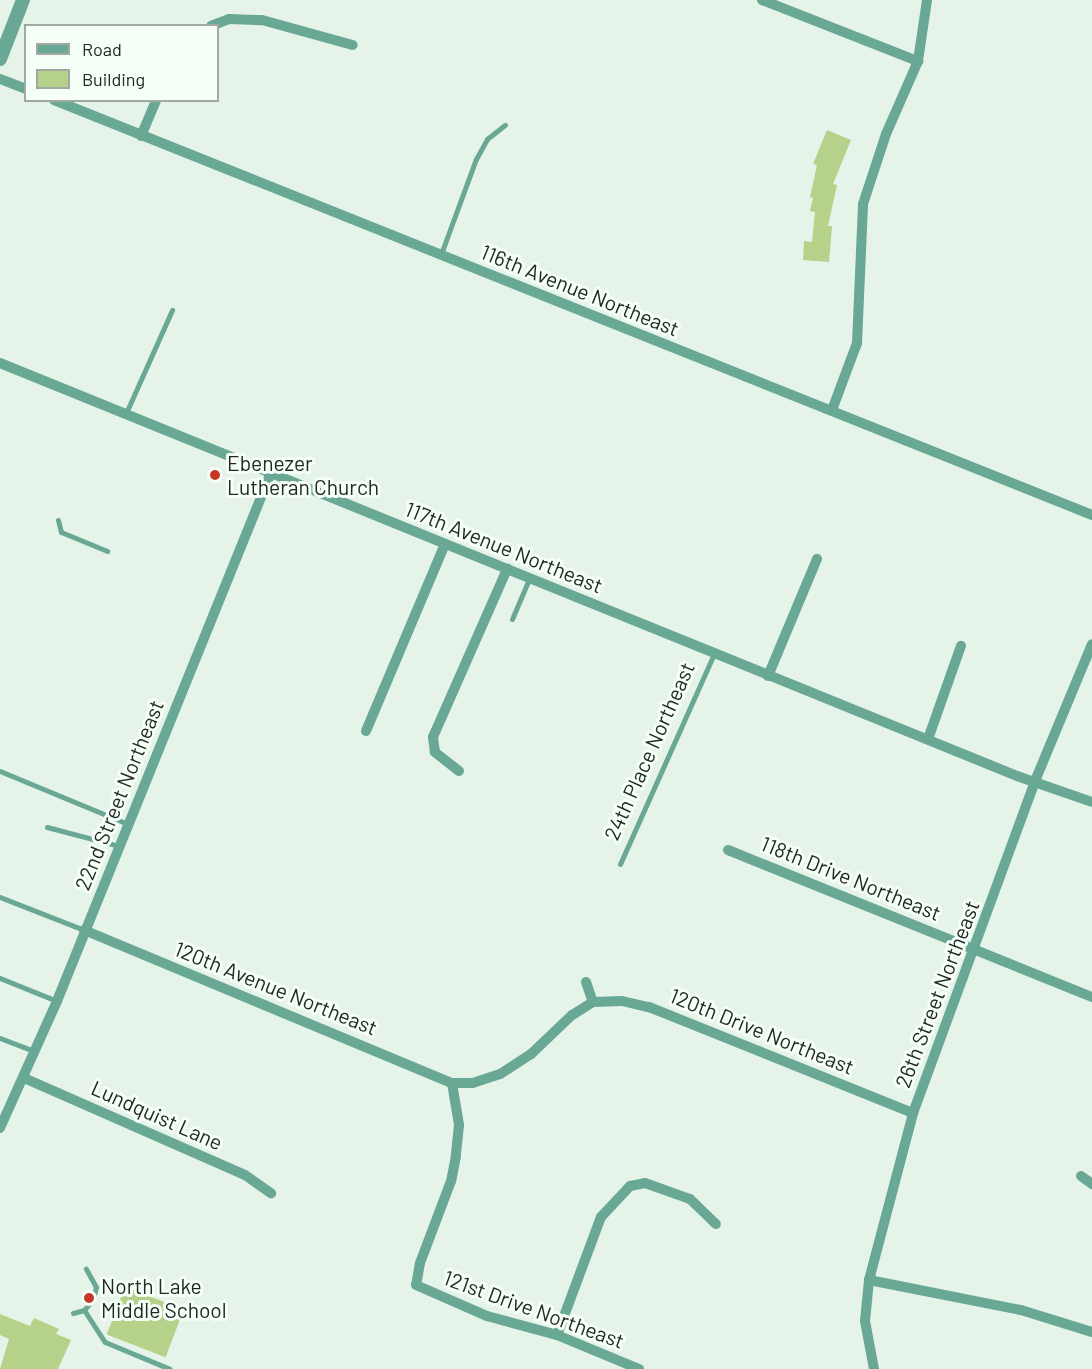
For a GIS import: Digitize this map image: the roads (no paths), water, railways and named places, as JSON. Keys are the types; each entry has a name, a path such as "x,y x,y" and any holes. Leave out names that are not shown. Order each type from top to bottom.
{"street":[{"path":"0,59 23,0"},
{"path":"762,0 918,61"},
{"path":"832,410 857,343 863,204 886,134 918,61 927,0"},
{"path":"217,24 229,19 262,20 353,45"},
{"path":"0,79 24,88"},
{"name":"116th Avenue Northeast","path":"59,102 1092,516"},
{"path":"141,136 155,102"},
{"name":"117th Avenue Northeast","path":"0,363 103,411 507,568 768,676 1035,782 1092,802"},
{"name":"22nd Street Northeast","path":"0,1128 57,1001 218,594 270,475"},
{"path":"366,731 446,544"},
{"path":"768,676 817,559"},
{"path":"459,771 435,752 433,737 507,568"},
{"name":"26th Street Northeast","path":"874,1369 866,1321 869,1280 913,1113 976,948 1035,782 1087,676 1092,644"},
{"path":"928,739 961,646"},
{"name":"118th Drive Northeast","path":"728,850 976,948 1092,997"},
{"name":"120th Avenue Northeast","path":"84,930 452,1083"},
{"path":"452,1083 473,1083 500,1074 531,1054 572,1015 593,1002 586,982"},
{"name":"120th Drive Northeast","path":"593,1002 622,1001 649,1007 913,1113"},
{"name":"Lundquist Lane","path":"24,1078 244,1175 271,1193"},
{"name":"121st Drive Northeast","path":"452,1083 459,1125 453,1173 420,1263 416,1285 487,1316 557,1335 639,1369"},
{"path":"1081,1176 1092,1184"},
{"path":"557,1335 601,1217 630,1186 645,1183 681,1194 705,1210 716,1224"},
{"path":"869,1280 1021,1310 1091,1330"}],"lane":[{"path":"440,255 476,159 487,139 506,125"},
{"path":"127,419 172,310"},
{"path":"58,520 61,532 107,551"},
{"path":"512,619 529,578"},
{"name":"24th Place Northeast","path":"620,864 714,654"},
{"path":"0,771 128,824"},
{"path":"47,827 119,846"},
{"path":"0,897 84,930"},
{"path":"0,978 57,1001"},
{"path":"0,1038 35,1052"},
{"path":"73,1313 84,1310 96,1287 86,1269"},
{"path":"84,1310 105,1342 170,1369"}],"place":[{"name":"Ebenezer Lutheran Church","path":"215,475"},
{"name":"North Lake Middle School","path":"89,1298"}]}
